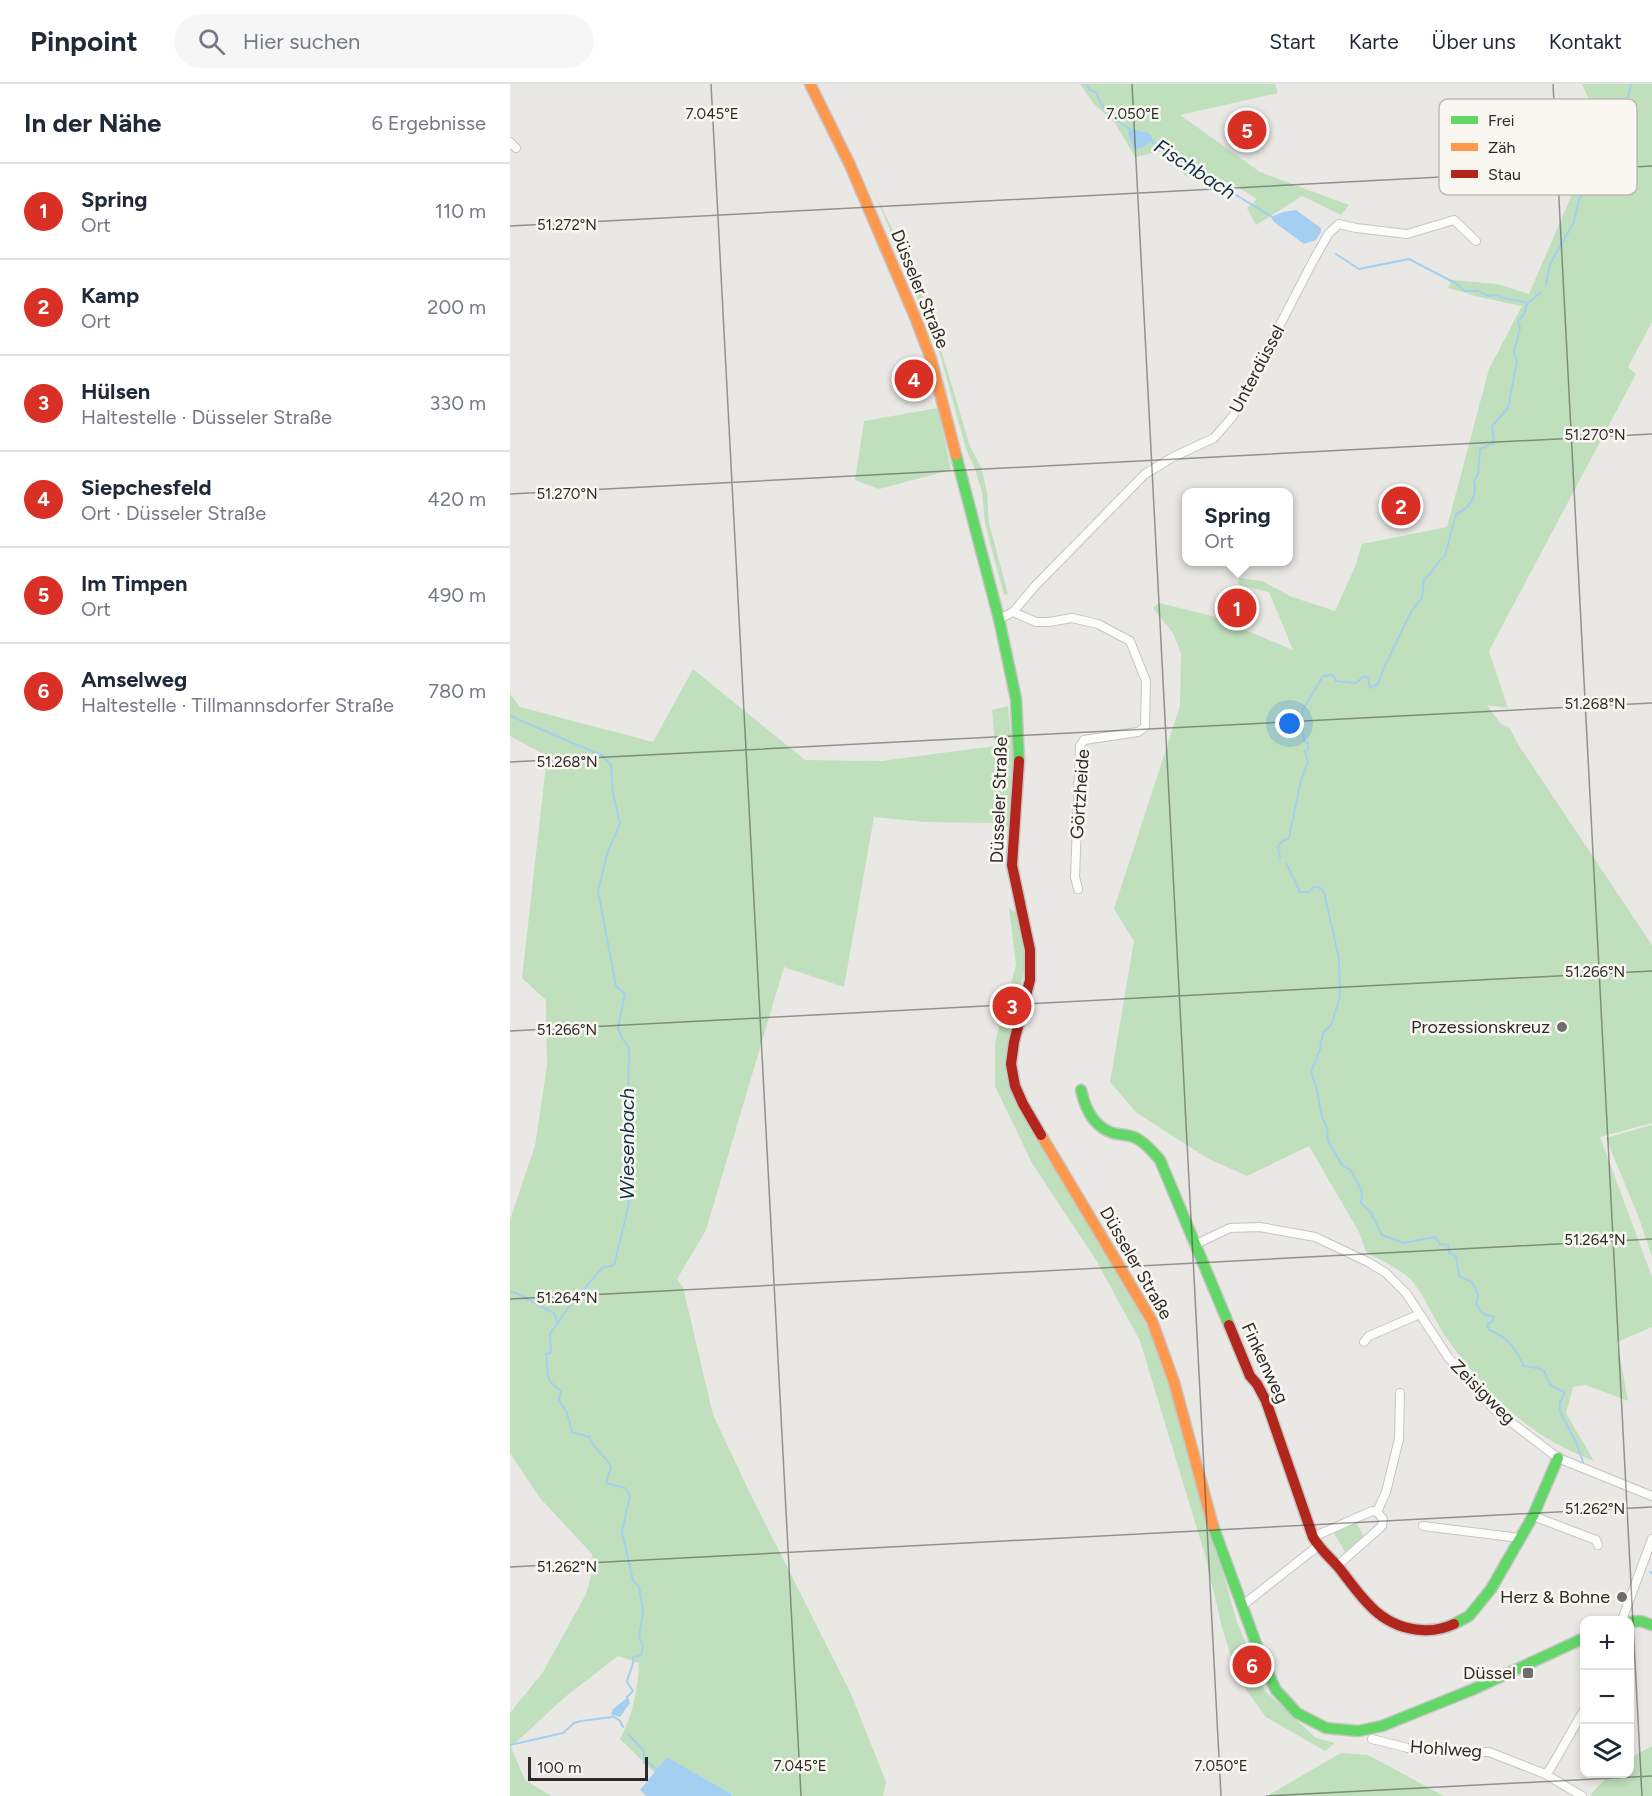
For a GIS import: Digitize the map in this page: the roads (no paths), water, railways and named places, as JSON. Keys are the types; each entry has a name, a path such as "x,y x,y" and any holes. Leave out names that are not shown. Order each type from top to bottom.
{"main road":[{"name":"Düsseler Straße","path":"810,84 824,109 866,201 924,338 999,619 1016,699 1019,766 1012,865 1030,950 1030,980 1012,1051 1011,1064 1015,1086 1023,1104 1157,1331 1169,1363 1201,1487 1274,1685 1283,1700 1310,1721 1345,1732 1361,1731 1431,1708 1580,1640"},
{"name":"Finkenweg","path":"1081,1090 1086,1108 1096,1124 1110,1133 1132,1136 1150,1148 1160,1160 1250,1376 1266,1401 1315,1541 1369,1606 1387,1621 1414,1630 1439,1630 1461,1622 1477,1608 1491,1589 1533,1516 1558,1458"},
{"path":"1634,1622 1652,1625"}],"street":[{"path":"510,141 516,148"},
{"name":"Unterdüssel","path":"1013,612 1036,585 1145,474 1173,457 1214,438 1233,416 1318,252 1329,233 1339,224 1407,234 1454,220 1476,241"},
{"path":"999,619 1013,612"},
{"name":"Görtzheide","path":"1013,612 1036,622 1072,618 1098,624 1130,641 1146,681 1145,727 1138,732 1084,740 1080,746 1075,877 1078,889"},
{"name":"Zeisigweg","path":"1194,1245 1230,1228 1260,1227 1315,1237 1368,1262 1386,1273 1406,1293 1448,1357 1494,1409 1558,1458 1652,1496"},
{"path":"1364,1342 1370,1336 1420,1314"},
{"path":"1377,1512 1386,1492 1399,1439 1401,1393"},
{"path":"1243,1605 1315,1541 1372,1511 1377,1512 1383,1519 1382,1526 1337,1566"},
{"path":"1533,1516 1596,1540 1598,1545"},
{"path":"1423,1526 1520,1538"},
{"path":"1623,1616 1652,1539"},
{"path":"1545,1774 1580,1717"},
{"name":"Hohlweg","path":"1372,1739 1408,1748 1439,1752 1489,1752 1545,1774 1582,1796"}],"water":[{"path":"1130,129 1149,133 1152,141 1136,149 1128,133"},
{"path":"1296,210 1321,228 1316,240 1304,244 1274,222 1271,217"},
{"path":"628,1697 630,1703 620,1717 611,1714 613,1709"},
{"path":"667,1757 732,1794 731,1796 646,1796 640,1790"}],"waterway":[{"name":"Fischbach","path":"1086,84 1090,90 1097,93 1102,105 1110,115 1133,131"},
{"path":"1627,99 1631,84"},
{"name":"Fischbach","path":"1151,140 1157,147 1272,217"},
{"path":"1546,284 1550,264 1574,222 1579,199 1582,195"},
{"name":"Fischbach","path":"1336,254 1359,269 1409,259 1455,283 1465,291 1479,291 1488,296 1497,295 1527,304"},
{"path":"1280,857 1278,847 1281,842 1289,838 1301,780 1308,763 1305,751 1308,750 1308,743 1304,741 1302,711 1323,676 1333,675 1336,681 1356,683 1364,676 1368,678 1370,688 1378,684 1412,610 1422,598 1424,579 1445,556 1456,514 1472,501 1475,492 1474,481 1478,474 1480,449 1494,443 1492,426 1508,408 1517,362 1514,352 1520,328 1518,321 1524,314 1527,304 1541,292"},
{"name":"Wiesenbach","path":"510,716 603,756 611,765 613,793 620,823 607,854 598,891 616,986 625,994 618,1028 628,1046 629,1053 628,1092 625,1103 629,1114 626,1123 631,1180 628,1208 614,1265 602,1268 568,1308 550,1334 551,1353 546,1354 549,1379 561,1391 559,1400 567,1413 572,1432 589,1437 608,1462 611,1467 606,1483 625,1488 630,1495 622,1532 633,1581 639,1586 643,1611 639,1638 643,1645 641,1655 633,1657 627,1682 633,1691 627,1697"},
{"path":"1286,863 1300,892 1309,892 1313,887 1319,887 1324,892 1339,959 1340,997 1331,1025 1323,1033 1320,1049 1311,1072 1327,1128 1328,1141 1342,1165 1351,1170 1362,1192 1361,1203 1371,1213 1382,1235 1404,1243 1435,1237 1440,1244 1448,1245 1449,1253 1456,1256 1459,1276 1472,1282 1478,1295 1476,1304 1483,1314 1494,1317 1493,1321 1487,1325 1489,1330 1510,1344 1524,1366 1544,1371 1550,1385 1565,1393 1560,1402 1560,1412 1576,1442 1583,1462"},
{"path":"510,1292 554,1313 558,1323"},
{"name":"Wiesenbach","path":"613,1716 620,1721 623,1727"},
{"path":"510,1745 563,1733 574,1723 581,1721 612,1717"},
{"name":"Wiesenbach","path":"628,1734 644,1751 644,1763 649,1763 659,1772"}],"place":[{"name":"Im Timpen","path":"1247,130"},
{"name":"Siepchesfeld","path":"914,379"},
{"name":"Kamp","path":"1401,506"},
{"name":"Spring","path":"1237,608"},
{"name":"Hülsen","path":"1012,1006"},
{"name":"Prozessionskreuz","path":"1562,1027"},
{"name":"Herz & Bohne","path":"1622,1597"},
{"name":"Amselweg","path":"1252,1665"},
{"name":"Düssel","path":"1528,1673"}]}
